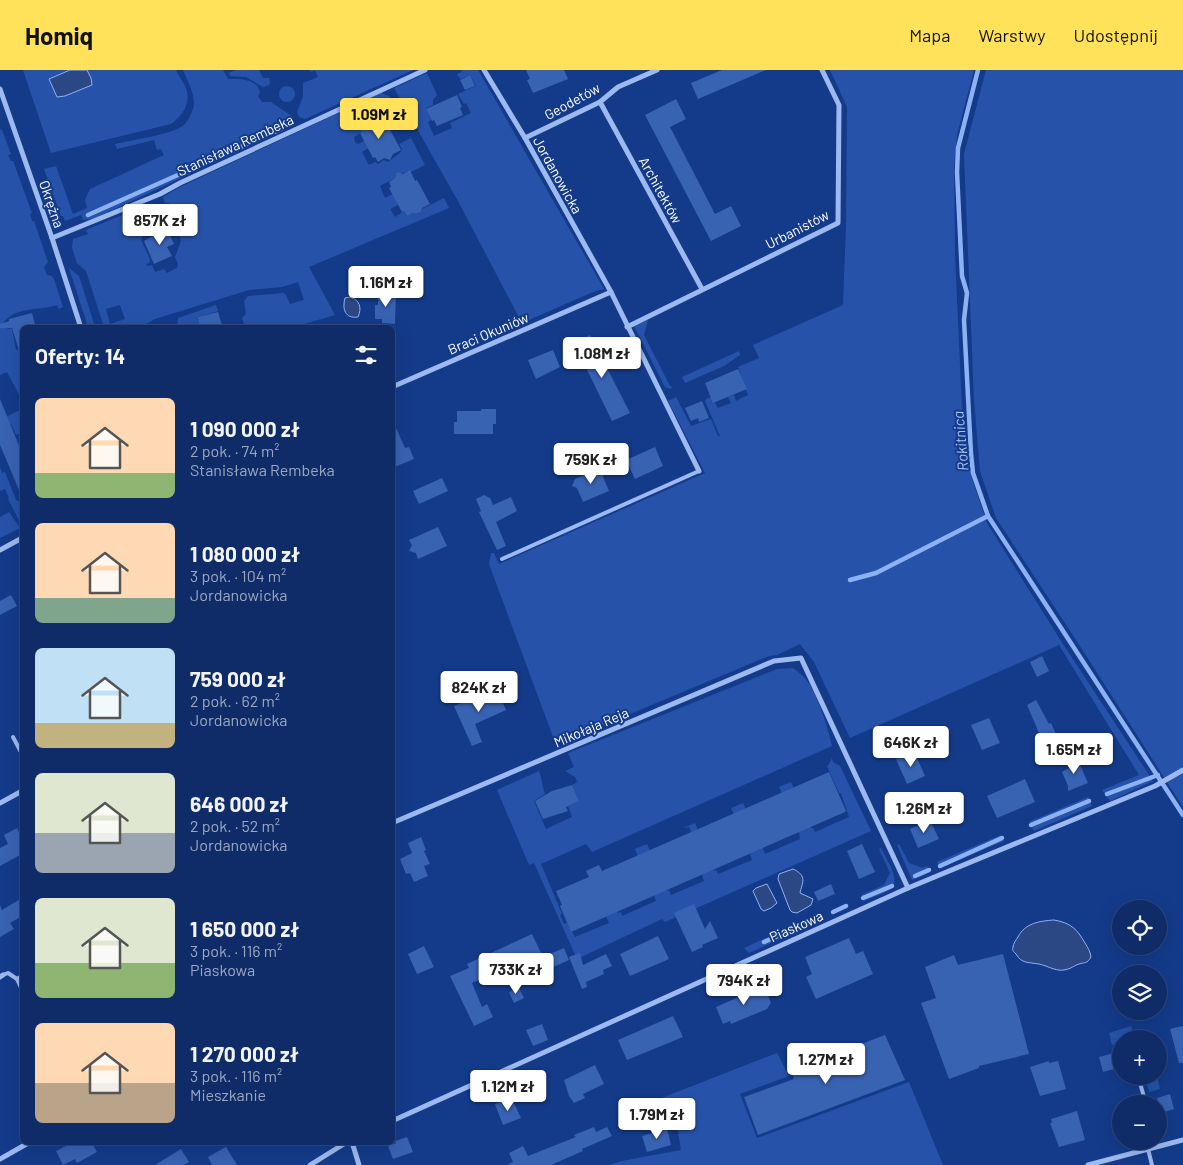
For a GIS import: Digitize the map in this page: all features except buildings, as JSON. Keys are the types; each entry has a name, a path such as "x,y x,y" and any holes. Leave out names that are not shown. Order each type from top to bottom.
{"street":[{"name":"Stanisława Rembeka","path":"52,238 160,194 180,183 426,70"},
{"name":"Jordanowicka","path":"484,70 525,138 611,292 698,471"},
{"name":"Geodetów","path":"525,138 600,102 618,87 657,70"},
{"name":"Urbanistów","path":"627,326 838,223 839,105 822,70"},
{"name":"Okrężna","path":"0,89 80,325"},
{"name":"Architektów","path":"600,102 702,289"},
{"name":"Braci Okuniów","path":"395,386 611,292"},
{"path":"0,550 20,539"},
{"name":"Mikołaja Reja","path":"395,823 774,661 801,658 908,888"},
{"name":"Piaskowa","path":"395,1120 908,888 1155,786 1183,770"},
{"path":"0,803 20,792"},
{"path":"1167,1142 1183,1140"},
{"path":"0,1159 25,1145"},
{"path":"310,1165 342,1145"},
{"path":"353,1145 359,1165"},
{"path":"1088,1165 1144,1150"}],"lane":[{"path":"502,559 698,471"},
{"path":"13,737 20,750"},
{"path":"2,976 8,973 17,979 20,986"},
{"path":"1148,1150 1152,1165"}],"shaded area":[{"path":"23,70 176,70 184,84 188,97 186,106 181,114 171,124 51,153"},
{"path":"70,70 87,70 92,85 65,96 57,97 49,79"},
{"path":"183,70 223,70 228,79 242,79 251,82 258,87 260,92 258,96 262,102 271,102 293,117 293,119 284,130 93,219 83,220 81,215 65,221 63,216 61,216 44,169 56,166 73,214 87,208 85,200 90,189 164,155 161,149 157,150 154,140 117,149 115,144 170,132 178,129 188,121 193,110 194,100"},
{"path":"236,70 259,70 263,78 269,78 270,83 263,87 246,77 230,76 229,73"},
{"path":"315,70 413,70 305,119 299,117 297,112 303,96 303,83 318,77"},
{"path":"461,70 478,70 604,289 522,323 459,203 394,88 427,73 437,95 433,100 433,105 426,108 431,120 428,122 434,136 452,128 450,123 471,113 466,103 464,104 458,94 476,86 470,75 460,79 457,74 462,72"},
{"path":"830,70 974,70 957,135 954,168 955,255 963,431 972,479 987,523 1061,641 1153,781 1110,801 1102,790 1139,775 1059,645 850,738 814,662 800,644 556,745 489,564 491,553 494,553 499,564 705,473 668,401 676,397 691,426 711,419 718,436 720,436 705,401 711,397 718,408 731,403 728,397 734,395 736,401 748,395 738,367 759,358 753,345 843,305 847,107"},
{"path":"986,70 1183,70 1183,807 996,518 980,471 974,400 964,154"},
{"path":"284,86 290,86 295,91 293,100 284,102 279,97 279,91"},
{"path":"381,93 389,96 397,112 380,119 379,117 367,121 366,124 360,127 362,132 354,137 355,142 358,144 366,140 370,147 362,152 369,165 375,162 378,164 384,160 388,162 400,153 402,149 399,144 411,138 425,165 409,173 408,171 396,175 395,178 380,186 385,198 393,194 400,204 390,209 395,217 404,211 407,216 413,213 417,214 422,209 444,198 449,208 309,267 335,315 301,325 244,325 242,318 246,314 244,301 248,296 284,293 290,304 304,300 298,282 282,287 249,290 155,319 144,325 103,325 86,271 77,263 72,248 73,239 88,234 86,230 137,209 142,224 141,240 150,259 149,263 146,264 147,266 152,265 155,272 164,269 167,273 177,268 178,264 175,257 181,241 169,203 165,203 163,197 180,187","holes":["120,305 125,319 110,324 106,309"]},
{"path":"0,129 11,154 8,155 11,161 13,161 32,213 30,214 32,221 34,221 48,262 44,267 47,275 52,276 54,279 63,307 59,309 57,305 21,311 3,323 5,328 12,329 16,350 19,349 20,352 20,396 7,372 0,375"},
{"path":"69,268 79,276 94,325 87,325"},
{"path":"350,297 356,300 359,305 358,317 347,315 344,309 345,298"},
{"path":"216,305 218,311 198,317 200,325 177,325 178,318"},
{"path":"648,320 644,335 670,386 673,387 670,389 665,387 634,326"},
{"path":"739,351 740,355 724,366 685,383 682,377"},
{"path":"20,410 20,434 16,435 11,424 0,428 0,420"},
{"path":"0,467 2,473 5,472 16,500 20,502 20,522 5,489 0,491"},
{"path":"9,512 20,528 0,538 0,517"},
{"path":"793,668 805,678 815,695 832,746 592,852 586,844 541,864 562,914 560,915 564,924 567,923 575,937 609,923 589,876 601,870 618,913 621,912 622,916 656,901 635,849 647,844 667,891 669,890 671,895 704,881 699,866 698,847 689,827 683,828 695,823 714,871 716,870 718,874 752,860 750,854 752,853 731,808 743,803 765,854 800,839 799,832 779,787 791,782 811,828 815,832 849,817 841,793 839,793 827,766 832,758 833,762 840,766 871,831 665,922 662,919 577,959 534,863 529,865 497,790 539,771 545,794 534,801 546,829 572,817 568,806 579,801 572,785 577,782 575,777 565,771 574,767 568,753 777,669"},
{"path":"1088,797 1092,806 1034,831 1029,822"},
{"path":"1001,835 1004,841 940,868 937,862"},
{"path":"899,844 909,863 923,868 927,866 930,872 912,880 897,845"},
{"path":"881,848 894,875 894,885 888,891 864,901 861,895 884,885 890,873 879,849"},
{"path":"793,869 801,874 803,880 800,893 813,899 811,905 797,913 790,910 778,879 779,874"},
{"path":"767,884 777,903 764,911 761,909 753,891"},
{"path":"816,915 817,922 749,953 744,948"},
{"path":"1054,920 1073,927 1079,934 1090,953 1091,957 1088,961 1069,969 1060,970 1028,963 1013,952 1014,943 1021,932 1038,922"},
{"path":"1131,1026 1132,1030 1118,1030"},
{"path":"1112,1032 1112,1045 1109,1033"},
{"path":"777,1053 789,1076 740,1094 757,1138 909,1082 943,1165 609,1165 681,1150 676,1120 649,1122 625,1130 618,1115"},
{"path":"1147,1085 1159,1085 1160,1089 1149,1092"}],"waterway":[{"name":"Rokitnica","path":"978,70 958,148 957,172 962,276 967,293 964,320 973,473 988,516 1183,815"},
{"path":"88,215 281,129"},
{"path":"850,580 876,573 988,516"},
{"path":"1107,794 1158,775"},
{"path":"1031,825 1089,801"},
{"path":"940,866 1002,838"},
{"path":"915,876 929,870"},
{"path":"863,898 892,886"},
{"path":"833,912 846,906"},
{"path":"764,942 814,920"}]}
